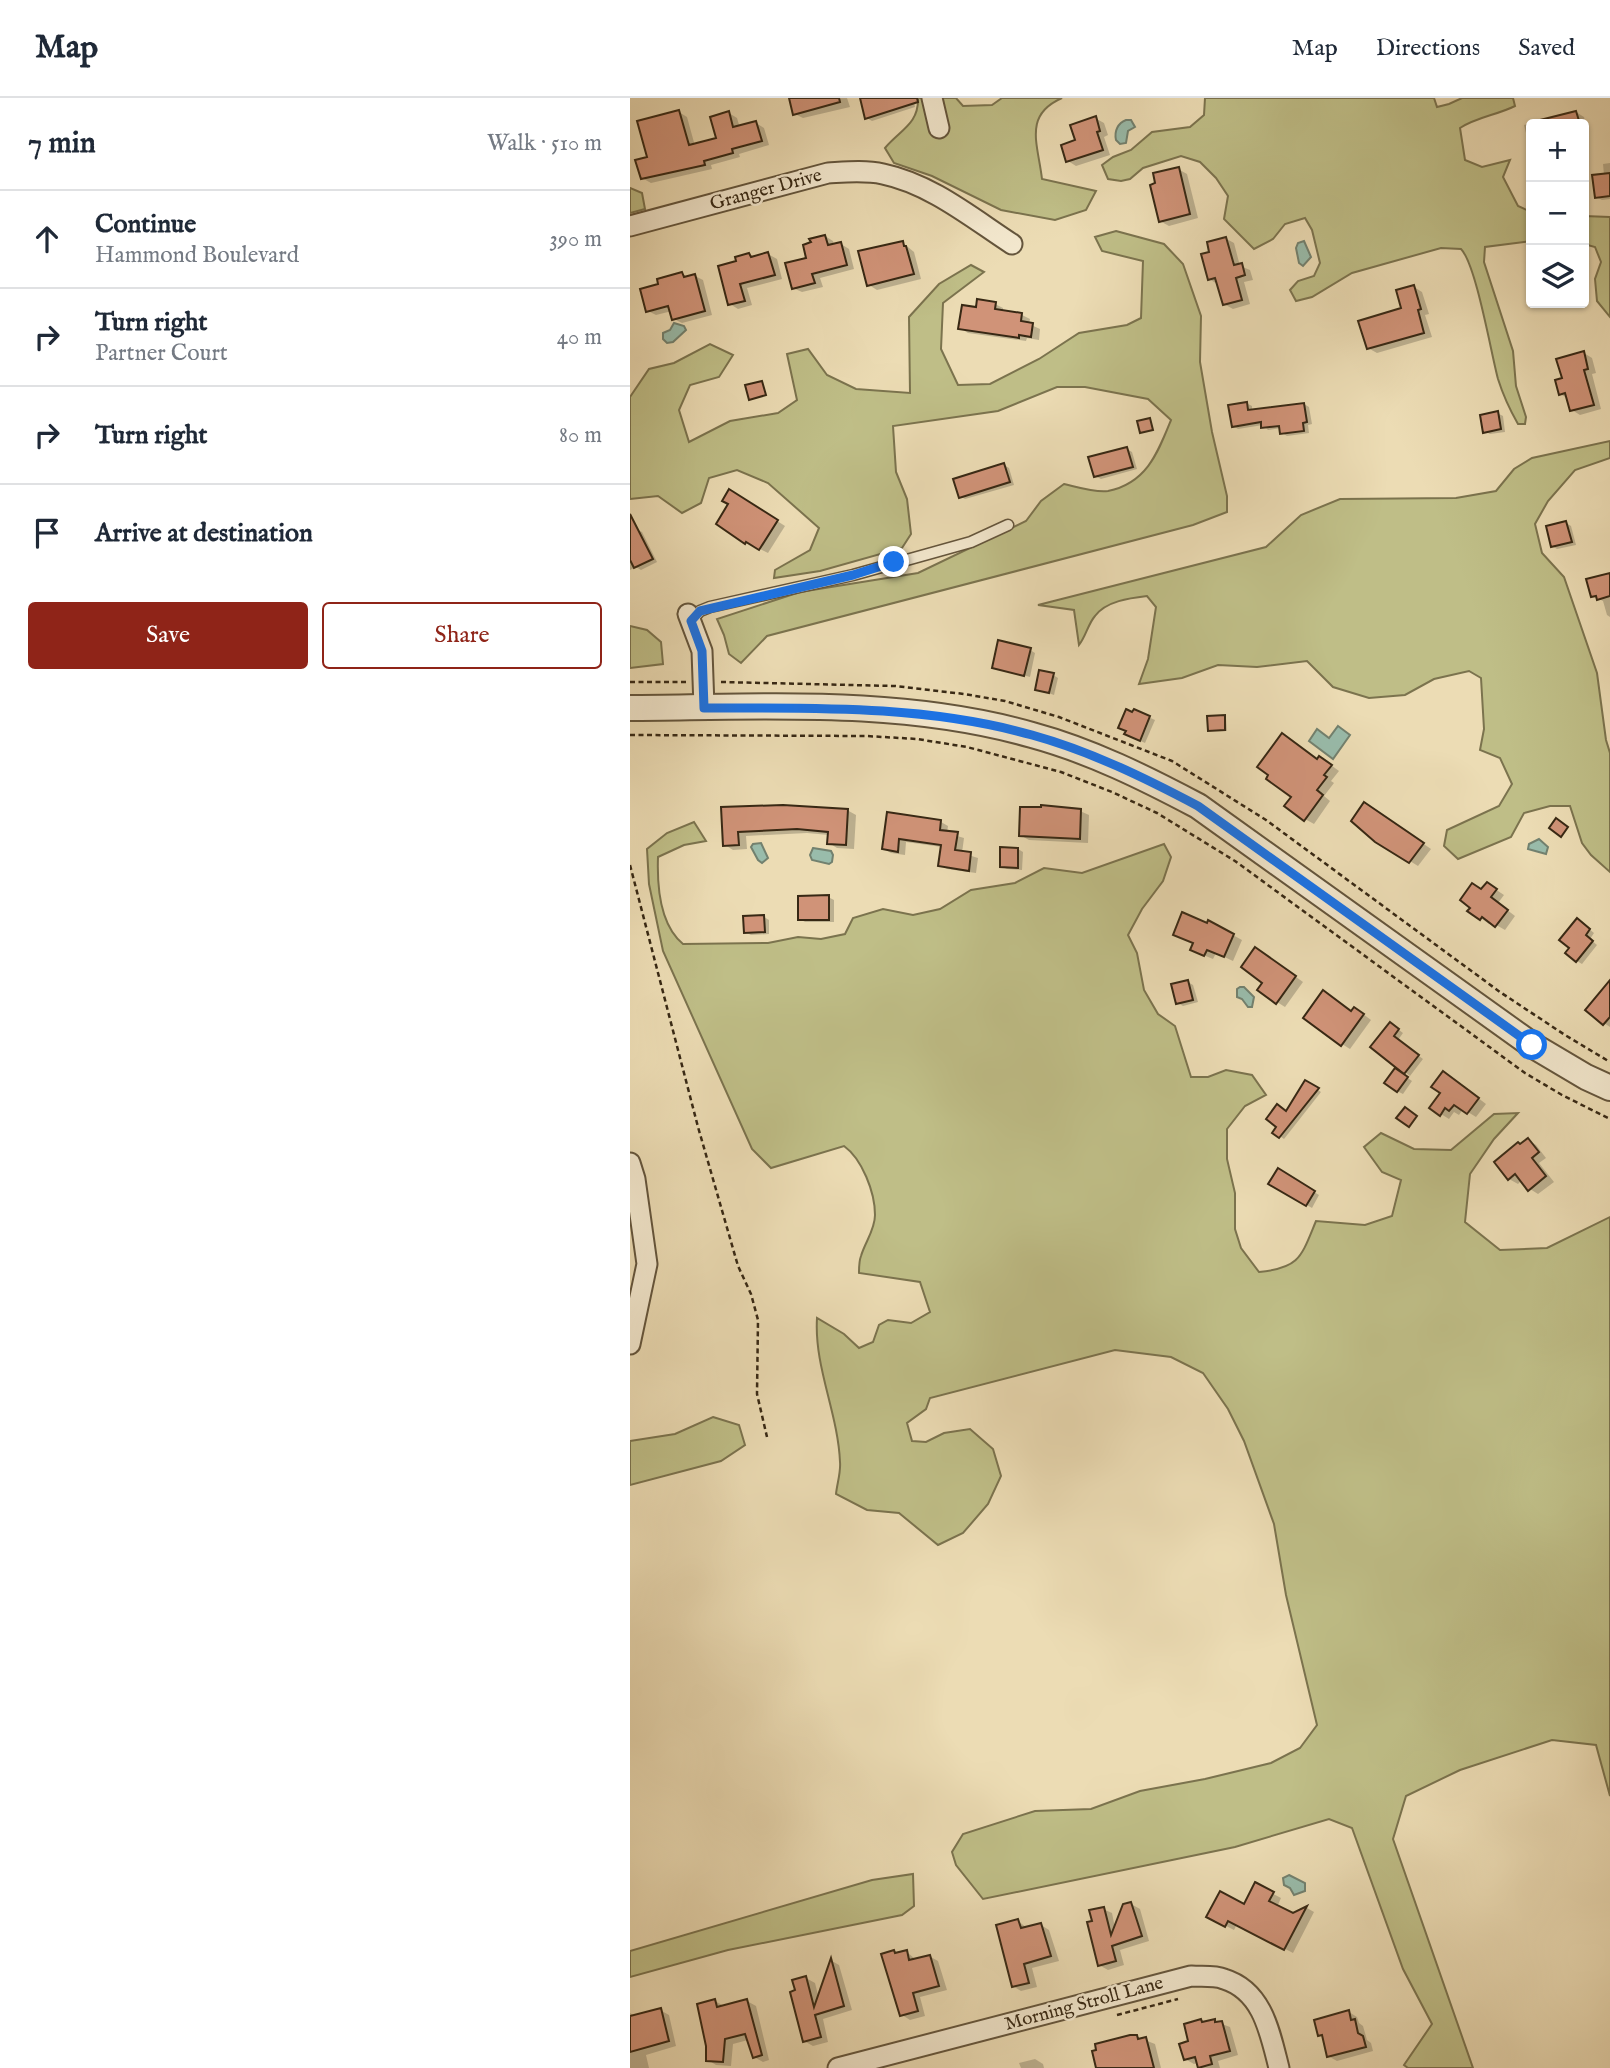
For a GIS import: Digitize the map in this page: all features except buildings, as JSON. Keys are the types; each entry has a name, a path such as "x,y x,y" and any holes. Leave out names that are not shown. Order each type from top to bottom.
{"street":[{"path":"932,98 939,128"},
{"name":"Granger Drive","path":"630,226 828,173 880,173 908,181 940,197 1013,244"},
{"path":"690,618 702,651 704,708"},
{"path":"630,708 821,708 898,711 1035,735 1102,759 1146,778 1198,806 1532,1045 1610,1088"},
{"path":"630,1163 635,1179 647,1264 630,1344"},
{"name":"Morning Stroll Lane","path":"838,2068 1191,1976 1223,1978 1247,1990 1265,2018 1279,2068"}],"lane":[{"path":"690,618 710,607 853,575 971,542 1008,525"}],"path":[{"path":"630,682 818,683 929,689 1005,701 1119,739 1172,761 1266,820 1500,992 1610,1062"},
{"path":"630,734 866,736 917,739 1010,757 1061,772 1112,792 1157,813 1235,861 1525,1073 1562,1096 1610,1119"},
{"path":"630,866 698,1127 738,1266 751,1294 758,1320 757,1394 767,1437"},
{"path":"1110,2017 1181,1998"}],"shaded area":[{"path":"918,98 956,98 963,106 992,105 1002,98 1062,98 1050,105 1037,122 1036,142 1042,179 1096,191 1086,210 1055,220 1001,210 932,176 894,163 885,148 912,120"},
{"path":"1205,98 1434,98 1437,107 1462,98 1513,98 1515,106 1460,128 1465,160 1482,167 1510,160 1503,177 1518,206 1526,210 1526,242 1485,247 1484,262 1513,351 1516,386 1526,417 1525,424 1518,424 1502,391 1472,272 1461,249 1441,248 1352,273 1312,297 1296,301 1290,290 1298,281 1314,276 1320,263 1312,230 1305,218 1285,224 1273,239 1254,249 1224,219 1228,196 1216,178 1200,162 1181,156 1143,168 1130,179 1108,179 1102,165 1113,157 1131,150 1152,132 1190,127 1204,115"},
{"path":"1126,120 1131,120 1135,127 1128,131 1126,143 1120,144 1116,140 1116,131"},
{"path":"630,188 642,193 645,209 630,213"},
{"path":"1589,216 1610,217 1610,317 1597,301 1595,279 1601,262 1595,247 1589,245"},
{"path":"1116,231 1164,244 1183,264 1201,316 1200,362 1227,496 1227,512 1193,525 767,636 741,663 729,654 717,619 800,592 918,573 1026,521 1041,501 1064,484 1098,491 1121,487 1142,473 1149,464 1171,420 1148,399 1085,387 1057,387 998,411 893,426 896,472 907,499 911,534 902,548 820,571 774,578 775,570 810,550 819,528 768,483 737,470 709,478 701,503 682,513 658,496 630,499 630,397 649,369 674,363 710,344 733,355 719,377 690,385 679,410 689,442 730,421 778,413 797,400 787,354 808,349 827,375 856,389 910,393 909,317 939,284 971,265 984,272 943,303 941,349 958,385 990,384 1039,359 1079,333 1127,325 1141,318 1143,261 1102,251 1095,237"},
{"path":"1304,241 1311,257 1303,266 1299,263 1296,248 1298,243"},
{"path":"674,323 684,326 686,330 673,342 667,343 663,339 663,333 670,330"},
{"path":"1610,441 1610,458 1575,470 1548,501 1535,524 1542,553 1564,577 1597,673 1610,753 1610,872 1582,843 1570,806 1550,806 1524,813 1511,837 1458,859 1444,846 1447,830 1499,806 1512,784 1500,758 1480,750 1484,729 1481,678 1469,671 1434,679 1405,695 1369,698 1333,687 1307,661 1257,667 1218,665 1182,678 1139,684 1148,659 1156,607 1147,596 1119,601 1105,607 1093,619 1079,645 1074,610 1038,605 1266,547 1301,515 1340,499 1456,498 1496,491 1514,469 1532,458"},
{"path":"630,626 647,630 661,642 663,664 630,668"},
{"path":"1338,726 1350,735 1333,759 1309,741 1317,729 1329,738"},
{"path":"694,822 706,841 684,845 658,857 659,892 665,916 675,936 683,944 768,943 798,937 821,939 845,934 853,918 883,909 913,915 940,909 971,890 1015,883 1044,868 1082,873 1164,844 1171,857 1163,881 1142,909 1128,935 1137,953 1144,990 1158,1014 1175,1026 1191,1077 1208,1077 1226,1070 1252,1075 1266,1095 1245,1106 1227,1129 1227,1159 1235,1193 1235,1229 1241,1248 1259,1272 1291,1264 1307,1244 1316,1221 1365,1225 1392,1216 1401,1180 1382,1172 1364,1147 1381,1133 1414,1149 1451,1150 1494,1114 1518,1113 1494,1139 1470,1174 1465,1222 1500,1250 1547,1248 1610,1217 1610,1796 1596,1745 1552,1740 1460,1770 1406,1796 1393,1839 1473,2068 1408,2068 1404,2065 1432,2024 1403,1969 1352,1828 1329,1819 1235,1847 983,1899 956,1865 952,1852 963,1834 1035,1811 1091,1809 1140,1791 1271,1763 1300,1748 1317,1725 1286,1595 1274,1524 1244,1441 1228,1409 1203,1373 1171,1357 1115,1350 930,1398 926,1409 907,1423 912,1441 926,1442 944,1433 970,1429 993,1449 1001,1476 988,1504 963,1533 938,1545 899,1513 867,1510 836,1494 840,1466 838,1444 819,1354 817,1318 844,1334 859,1348 873,1342 879,1325 888,1320 911,1323 930,1312 920,1282 859,1273 860,1258 873,1226 874,1206 862,1167 844,1146 771,1168 752,1149 663,951 649,884 647,849 667,833"},
{"path":"1539,839 1548,847 1546,854 1528,849 1529,844"},
{"path":"761,843 768,858 762,863 751,847"},
{"path":"813,848 831,851 832,862 829,864 812,860 810,855"},
{"path":"1244,987 1254,997 1252,1007 1248,1007 1237,997 1237,989"},
{"path":"713,1417 739,1425 745,1445 721,1461 630,1485 630,1441 675,1434"},
{"path":"913,1874 914,1906 902,1915 728,1950 630,1977 630,1951 872,1880"},
{"path":"1289,1875 1305,1883 1305,1891 1294,1895 1290,1888 1284,1885 1283,1878"}],"route":[{"path":"894,562 853,575 700,611 691,621 702,651 704,708 898,711 998,726 1035,735 1102,759 1146,778 1198,806 1532,1045"}]}
